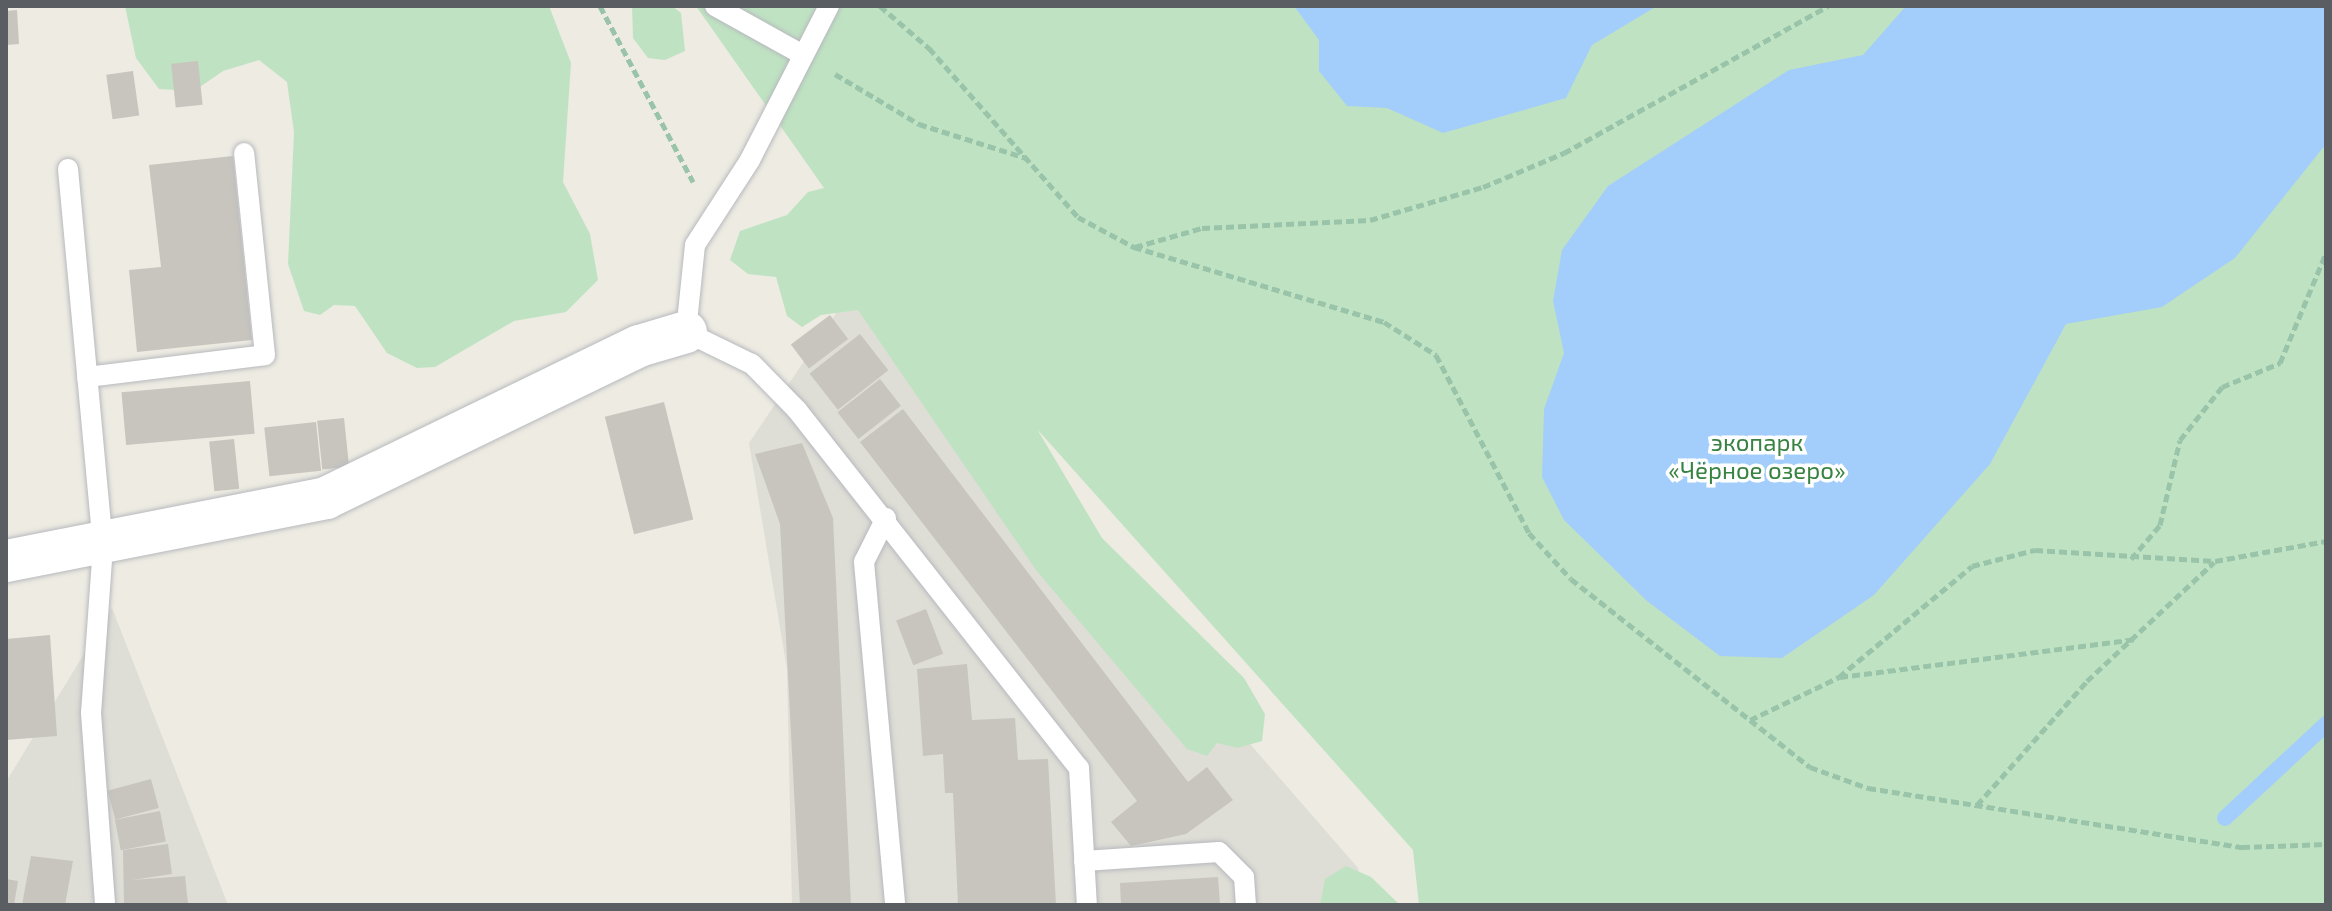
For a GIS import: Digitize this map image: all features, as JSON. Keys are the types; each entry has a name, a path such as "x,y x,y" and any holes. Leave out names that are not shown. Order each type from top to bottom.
{"street":[{"path":"6,561 103,546 326,498 639,346 686,332"}],"lane":[{"path":"715,6 803,55"},
{"path":"829,6 695,245 686,332 752,364 886,518 1079,768 1087,905"},
{"path":"87,377 265,355 244,153"},
{"path":"68,169 103,546 91,713 105,905"},
{"path":"886,518 864,562 895,905"},
{"path":"1084,861 1219,852 1244,877 1246,905"}],"path":[{"path":"600,6 711,217"},
{"path":"880,6 929,48 1078,217 1134,247 1384,322 1426,348 1448,371 1529,533 1571,579 1810,767 1868,788 2242,847 2326,844"},
{"path":"1134,247 1202,228 1370,220 1483,187 1564,153 1828,6"},
{"path":"803,55 919,124 1027,158"},
{"path":"2131,560 2160,525 2180,440 2222,387 2280,363 2326,253"},
{"path":"1750,720 1839,677 1972,566 2035,550 2131,560 2215,561 2326,541"},
{"path":"1977,805 2087,681 2136,639 2215,561"},
{"path":"1839,677 2136,639"}],"shaded area":[{"path":"853,288 1358,868 1364,905 792,905 787,669 749,443"},
{"path":"112,608 228,905 6,905 6,782"}],"green space":[{"path":"125,6 549,6 571,63 563,182 590,234 598,280 566,312 514,321 435,367 417,368 387,353 355,306 334,305 320,315 304,311 288,264 294,132 287,82 259,60 223,71 194,91 159,89 136,58"},
{"path":"632,6 672,6 681,13 685,51 665,60 648,58 633,38"},
{"name":"экопарк «Чёрное озеро»","path":"696,6 2326,6 2326,905 1419,905 1413,850 1037,429 1102,538 1244,678 1265,714 1262,741 1238,748 1217,743 1207,756 1187,749 1036,570 858,310 821,315 802,327 787,316 776,277 748,274 730,260 740,231 787,215 808,192 824,188"},
{"path":"1346,866 1371,877 1400,905 1320,905 1325,879"}],"water":[{"path":"1294,6 1657,6 1592,45 1566,98 1443,133 1387,108 1347,106 1319,71 1319,40"},
{"path":"1906,6 2326,6 2326,144 2235,258 2162,307 2066,324 1990,464 1874,595 1782,658 1720,656 1647,601 1564,520 1542,477 1544,409 1564,353 1553,301 1562,250 1608,186 1789,70 1863,55"}],"building":[{"path":"17,10 19,44 6,45 6,11"},
{"path":"198,61 203,105 176,108 171,64"},
{"path":"133,71 139,116 113,119 106,75"},
{"path":"233,156 252,340 137,352 129,270 161,267 149,165"},
{"path":"830,315 848,339 809,368 791,344"},
{"path":"860,334 888,370 838,410 810,373"},
{"path":"880,379 901,406 858,439 837,412"},
{"path":"250,381 255,434 126,445 121,392"},
{"path":"664,402 693,519 634,534 605,417"},
{"path":"903,409 1188,782 1207,767 1233,800 1186,834 1131,846 1111,822 1137,801 860,442"},
{"path":"344,418 349,467 322,470 317,421"},
{"path":"316,422 321,471 269,476 264,427"},
{"path":"234,439 239,489 214,491 209,442"},
{"path":"802,443 833,518 851,905 800,905 780,524 755,454"},
{"path":"926,609 943,654 913,665 896,620"},
{"path":"50,635 57,736 6,740 6,639"},
{"path":"967,664 972,720 1015,718 1018,760 1048,759 1056,905 958,905 953,793 945,793 943,754 923,756 917,669"},
{"path":"151,779 159,808 115,820 108,791"},
{"path":"160,811 166,841 121,850 115,820"},
{"path":"168,844 172,874 132,880 185,876 188,904 124,905 123,850"},
{"path":"31,856 73,861 65,905 22,905"},
{"path":"1218,877 1220,905 1121,905 1120,883"},
{"path":"6,879 18,881 14,905 6,905"}],"waterway":[{"path":"2225,818 2326,724"}]}
